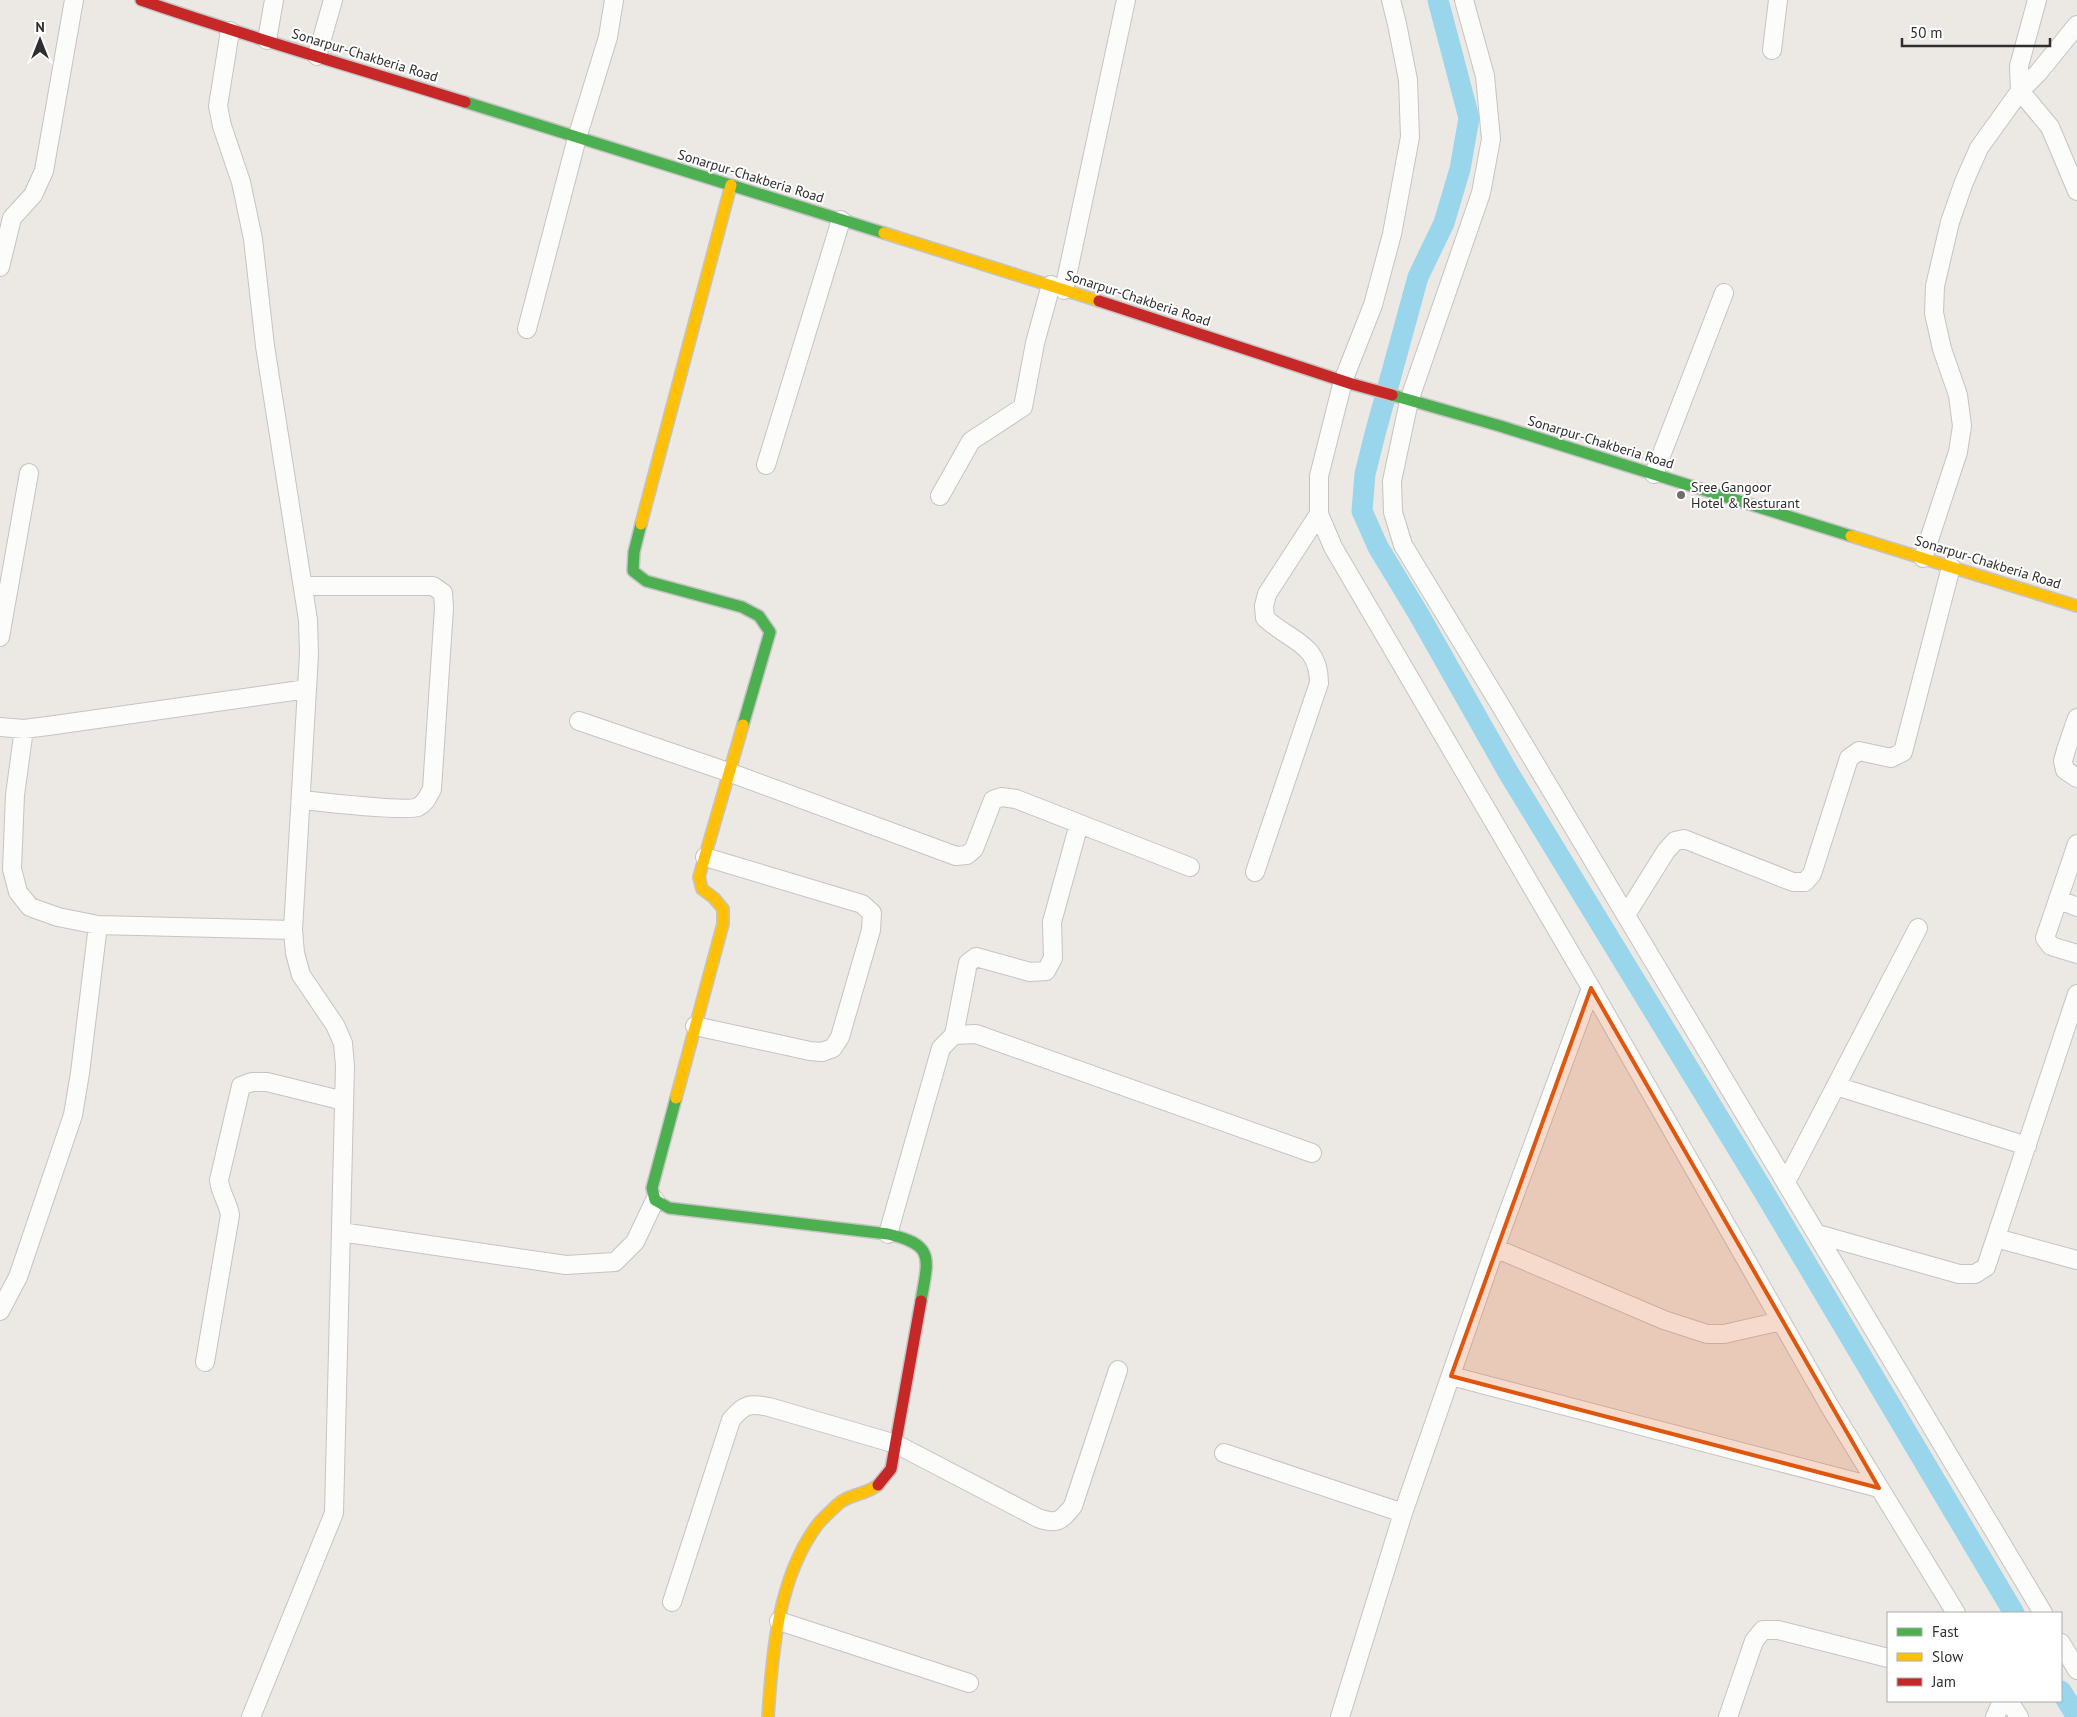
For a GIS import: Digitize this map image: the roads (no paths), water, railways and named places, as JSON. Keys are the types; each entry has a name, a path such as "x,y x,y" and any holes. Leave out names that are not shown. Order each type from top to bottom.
{"main road":[{"name":"Sonarpur-Chakberia Road","path":"141,0 230,31 268,40 1057,287 1348,382 1500,426 2077,606"},
{"path":"731,186 634,552 633,571 646,581 742,606 759,616 770,632 731,773 699,877 702,889 714,898 722,909 722,924 652,1188 655,1200 669,1208 888,1234 910,1239 922,1248 926,1264 891,1469 876,1487 841,1502 819,1524 803,1552 789,1585 780,1621 770,1678 768,1717"}],"street":[{"path":"0,267 12,218 33,195 44,171 74,0"},
{"path":"268,40 274,0"},
{"path":"317,56 333,0"},
{"path":"527,328 577,138 608,37 614,0"},
{"path":"940,496 971,441 1023,407 1035,343 1057,287 1126,0"},
{"path":"1390,0 1397,24 1408,80 1410,137 1392,234 1373,305 1319,476 1320,514 1333,547 1591,988 1830,1407 1955,1612"},
{"path":"1464,0 1485,76 1491,139 1481,193 1406,399 1392,481 1392,512 1403,545 2042,1612"},
{"path":"1772,50 1778,0"},
{"path":"2037,0 2019,66 2020,91 2050,127 2077,191"},
{"path":"1923,558 1958,452 1962,426 1958,395 1942,349 1934,314 1935,286 1950,222 1964,182 1980,148 2020,91 2038,73 2077,25"},
{"path":"230,31 218,106 222,126 241,182 253,240 265,346 308,620 302,800 293,930 295,953 301,975 335,1025 343,1043 345,1066 334,1513 251,1717"},
{"path":"766,465 841,220"},
{"path":"1654,474 1724,292"},
{"path":"0,638 28,473"},
{"path":"1255,872 1319,683 1319,670 1316,659 1310,650 1276,628 1265,618 1266,594 1320,514"},
{"path":"1626,915 1666,851 1675,841 1684,839 1793,882 1805,882 1812,874 1849,758 1859,751 1890,758 1903,752 1951,567"},
{"path":"302,800 417,808 427,800 432,789 444,608 443,594 433,586 303,586"},
{"path":"0,727 24,729 307,689"},
{"path":"2077,718 2063,761 2065,770 2077,778"},
{"path":"579,721 731,773 956,856 967,855 974,849 994,800 1001,798 1016,799 1190,866"},
{"path":"24,729 7,817 12,869 18,892 30,908 58,917 98,925 293,930"},
{"path":"888,1234 941,1048 954,1034 968,963 976,957 1030,972 1046,971 1053,958 1052,922 1079,824"},
{"path":"2077,844 2045,938 2051,946 2077,954"},
{"path":"695,1026 810,1051 822,1052 833,1048 840,1038 871,930 872,913 862,904 705,857"},
{"path":"2058,899 2077,907"},
{"path":"0,1311 18,1276 73,1115 98,925"},
{"path":"1786,1182 1918,928"},
{"path":"1340,1717 1403,1513 1495,1248 1591,988"},
{"path":"1817,1234 1959,1274 1976,1274 1986,1267 2077,994"},
{"path":"954,1034 976,1034 1312,1153"},
{"path":"205,1362 230,1215 229,1206 220,1191 219,1180 241,1086 252,1082 266,1082 344,1101"},
{"path":"1836,1086 2027,1146"},
{"path":"341,1232 566,1265 615,1262 636,1242 655,1200"},
{"path":"1996,1238 2077,1260"},
{"path":"1495,1248 1664,1320 1700,1332 1724,1334 1781,1321"},
{"path":"672,1602 731,1420 740,1409 753,1404 769,1407 896,1444 1038,1518 1050,1522 1063,1519 1073,1506 1118,1370"},
{"path":"1451,1376 1879,1488"},
{"path":"1224,1453 1403,1513"},
{"path":"780,1621 969,1682"},
{"path":"1728,1717 1754,1641 1763,1630 1778,1630 1887,1658"},
{"path":"2062,1645 2077,1670"},
{"path":"1995,1717 2002,1702"},
{"path":"2010,1702 2018,1717"}],"waterway":[{"path":"1438,0 1469,118 1460,169 1444,223 1418,277 1375,434 1365,474 1362,511 1378,547 1418,613 1508,772 1761,1187 2013,1612"},
{"path":"2062,1693 2077,1717"}],"place":[{"name":"Sree Gangoor Hotel & Resturant","path":"1681,495"}]}
